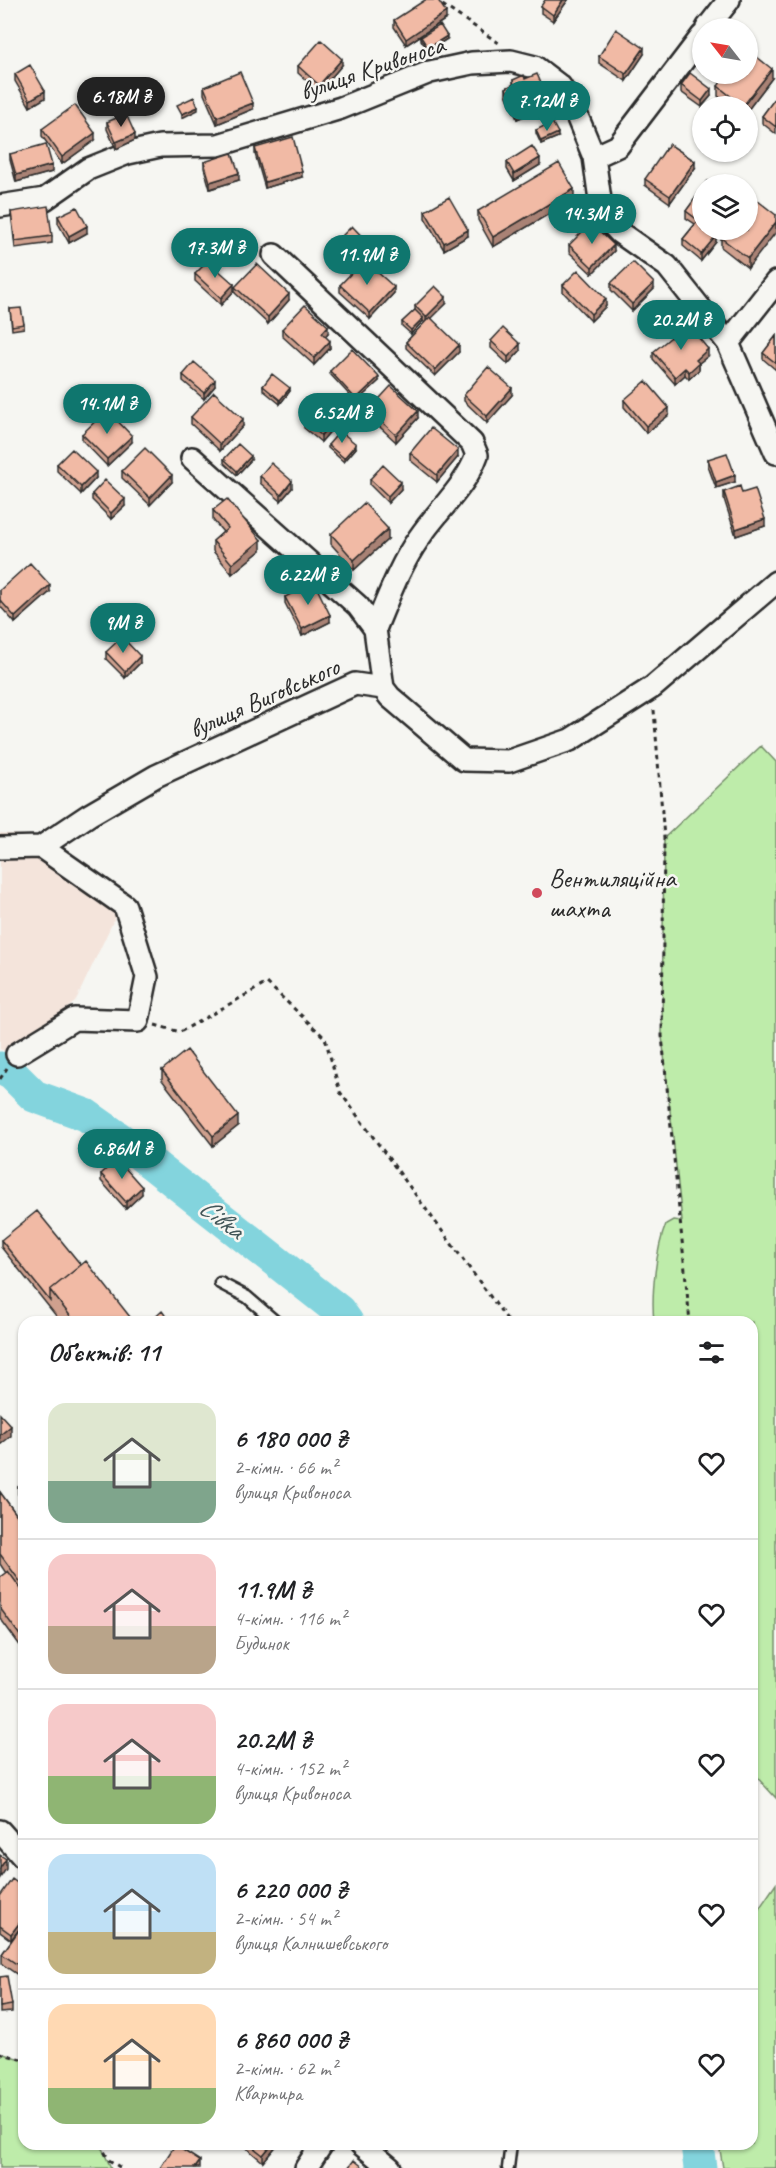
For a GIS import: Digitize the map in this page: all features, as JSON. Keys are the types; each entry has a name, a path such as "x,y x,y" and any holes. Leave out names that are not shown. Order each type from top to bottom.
{"street":[{"path":"716,18 729,0"},
{"path":"594,157 618,146 692,49"},
{"name":"вулиця Кривоноса","path":"0,206 45,200 88,169 128,153 160,146 218,146 341,108 430,72 472,63 511,61 535,67 560,86 578,116 594,157 602,214 620,233 667,266 728,343 776,453"},
{"path":"274,255 472,443 477,454 471,470 419,539 391,590 375,629"},
{"path":"728,343 776,282"},
{"path":"192,458 358,606 375,629 383,688 390,697 464,760 509,760 570,740 653,687 776,582"},
{"name":"вулиця Виговського","path":"40,847 88,815 156,776 254,730 355,684 383,688"},
{"path":"0,848 40,847 125,906 147,977 138,1021 74,1019 17,1054"},
{"path":"0,1831 18,1851"},
{"path":"306,2168 318,2150"},
{"path":"368,2150 390,2168"}],"lane":[{"path":"220,1283 247,1297 269,1316"},
{"path":"508,2168 510,2150"}],"path":[{"path":"435,0 508,49"},
{"path":"653,687 664,838 662,1036 689,1316"},
{"path":"138,1021 180,1032 267,983 325,1038 340,1092 505,1316"},
{"path":"0,2052 18,2058"},
{"path":"103,2150 109,2160 121,2168"}],"shaded area":[{"path":"0,833 35,836 118,911 75,1002 9,1053 0,1049"}],"green space":[{"path":"761,746 776,762 776,1798 758,1778 758,1316 654,1316 655,1272 662,1234 666,1224 673,1220 682,1221 662,1036 664,838"},
{"path":"776,1884 776,2168 723,2168 720,2150 758,2150 758,1910"},
{"path":"0,2053 18,2058 18,2150 103,2150 111,2168 0,2168"}],"building":[{"path":"425,0 438,0 446,12 406,39 394,20"},
{"path":"545,0 563,0 553,15 541,6"},
{"path":"440,25 447,36 428,48 421,37"},
{"path":"616,29 644,48 626,74 599,56"},
{"path":"321,40 342,59 319,85 298,66"},
{"path":"758,58 772,69 751,96 730,96 718,86 720,84 758,84"},
{"path":"30,65 45,91 30,100 15,74"},
{"path":"240,72 253,103 217,117 204,87"},
{"path":"690,73 692,84 704,84 711,89 706,96 695,96 681,85"},
{"path":"537,74 548,99 517,112 506,88 514,84 513,80 524,75 525,79"},
{"path":"194,97 198,107 182,114 177,105"},
{"path":"776,97 776,127 762,116"},
{"path":"75,105 95,133 62,157 42,129"},
{"path":"126,114 135,134 116,142 107,122"},
{"path":"552,122 558,133 541,141 536,130"},
{"path":"293,137 302,171 265,182 255,148"},
{"path":"46,144 52,165 16,175 10,154"},
{"path":"669,144 694,162 670,196 645,179"},
{"path":"532,146 540,158 514,174 507,162"},
{"path":"232,153 239,173 210,182 204,162"},
{"path":"559,163 574,189 493,237 478,211"},
{"path":"449,197 468,230 444,243 425,211"},
{"path":"758,201 776,215 776,222 748,258 724,240 758,240"},
{"path":"692,203 692,216 686,211"},
{"path":"48,206 52,236 15,241 11,212"},
{"path":"77,207 87,226 69,236 58,216"},
{"path":"591,223 614,245 592,267 569,245"},
{"path":"352,226 370,245 357,258 339,239"},
{"path":"692,228 692,240 713,240 701,254 683,239"},
{"path":"364,260 394,287 370,313 340,285"},
{"path":"208,261 234,284 221,298 195,274"},
{"path":"633,262 654,283 632,304 611,283"},
{"path":"257,264 289,294 268,317 235,287"},
{"path":"578,270 606,299 591,314 563,285"},
{"path":"435,286 446,297 426,317 415,306"},
{"path":"305,305 328,326 322,333 330,341 314,358 282,329"},
{"path":"21,308 24,324 12,326 10,309"},
{"path":"415,310 423,318 411,330 402,322"},
{"path":"430,317 459,345 435,370 406,342"},
{"path":"687,324 708,349 696,360 699,363 689,372 685,368 675,377 653,352"},
{"path":"503,328 520,344 508,357 491,341"},
{"path":"776,336 776,363 763,353"},
{"path":"352,349 379,377 356,399 330,371"},
{"path":"194,362 215,380 204,393 183,375"},
{"path":"488,367 512,388 487,416 464,395"},
{"path":"272,374 290,388 280,400 263,386"},
{"path":"646,381 669,408 646,426 624,400"},
{"path":"391,386 418,411 396,435 369,410"},
{"path":"214,392 243,419 220,444 191,417"},
{"path":"316,407 333,421 321,435 304,421"},
{"path":"107,410 132,436 107,459 82,434"},
{"path":"431,428 458,450 437,475 410,453"},
{"path":"340,431 356,444 344,458 328,445"},
{"path":"238,444 251,456 237,471 224,459"},
{"path":"145,448 172,475 150,498 122,471"},
{"path":"72,449 96,472 81,487 57,464"},
{"path":"727,453 735,475 716,482 708,459"},
{"path":"271,463 292,481 281,495 260,476"},
{"path":"383,465 401,482 388,496 370,479"},
{"path":"105,480 125,499 111,513 92,494"},
{"path":"740,486 742,493 755,489 765,519 736,529 724,492"},
{"path":"227,499 261,540 232,564 213,541 228,528 213,510"},
{"path":"364,503 388,529 354,560 331,534"},
{"path":"30,563 50,585 15,617 0,600 0,590"},
{"path":"314,582 330,615 302,629 285,597"},
{"path":"122,637 140,656 125,672 106,652"},
{"path":"187,1050 238,1116 213,1136 162,1070"},
{"path":"117,1159 142,1187 126,1202 101,1174"},
{"path":"37,1211 81,1265 50,1290 50,1301 1,1240"},
{"path":"86,1261 129,1316 70,1316 50,1290"},
{"path":"162,1311 166,1316 157,1316"},
{"path":"0,1414 11,1426 0,1435"},
{"path":"0,1492 18,1517 18,1579 0,1554"},
{"path":"8,1571 18,1585 18,1633 0,1608 0,1577"},
{"path":"0,1855 6,1859 0,1868"},
{"path":"12,1879 18,1884 18,1925 11,1934 0,1926 0,1896"},
{"path":"18,1931 18,1965 2,1954"},
{"path":"7,1976 12,2005 0,2007 0,1977"},
{"path":"172,2150 183,2150 200,2161 195,2168 160,2168"},
{"path":"257,2150 267,2150 263,2155"},
{"path":"354,2160 364,2168 348,2168"}],"waterway":[{"name":"Сівка","path":"0,1068 12,1074 34,1096 86,1115 123,1141 343,1316"},
{"name":"Сівка","path":"698,2150 700,2168"}],"place":[{"name":"Вентиляційна шахта","path":"537,893"}]}
